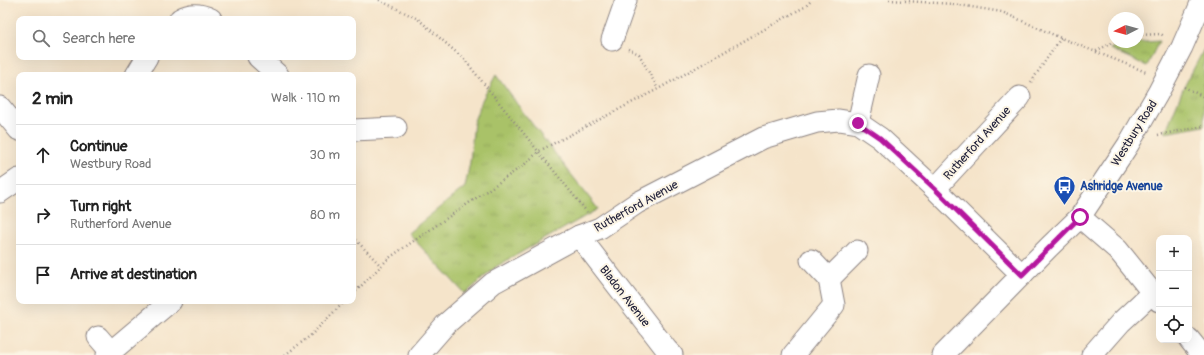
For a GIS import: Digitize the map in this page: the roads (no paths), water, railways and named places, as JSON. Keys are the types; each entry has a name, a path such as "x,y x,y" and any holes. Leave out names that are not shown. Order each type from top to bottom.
{"street":[{"path":"612,40 626,0"},
{"name":"Westbury Road","path":"943,355 1080,217 1128,144 1158,93 1182,47 1200,8 1202,0"},
{"path":"185,16 199,14 204,16"},
{"path":"138,72 145,60"},
{"path":"261,60 275,72"},
{"path":"858,123 869,75"},
{"name":"Rutherford Avenue","path":"935,189 1020,97"},
{"path":"0,107 16,126"},
{"name":"Rutherford Avenue","path":"419,355 446,324 493,283 579,236 600,228 637,203 763,138 817,122 839,120 858,123 880,138 935,189 1022,275"},
{"path":"356,130 396,128"},
{"path":"0,192 16,181"},
{"path":"1080,217 1118,250 1156,297 1121,322 1092,355"},
{"name":"Bladon Avenue","path":"579,236 667,353"},
{"path":"829,279 857,251"},
{"path":"793,355 840,311 829,279 811,260"},
{"path":"105,348 167,304"},
{"path":"1192,343 1202,355"}],"place":[{"name":"Ashridge Avenue","path":"1064,206"}]}
